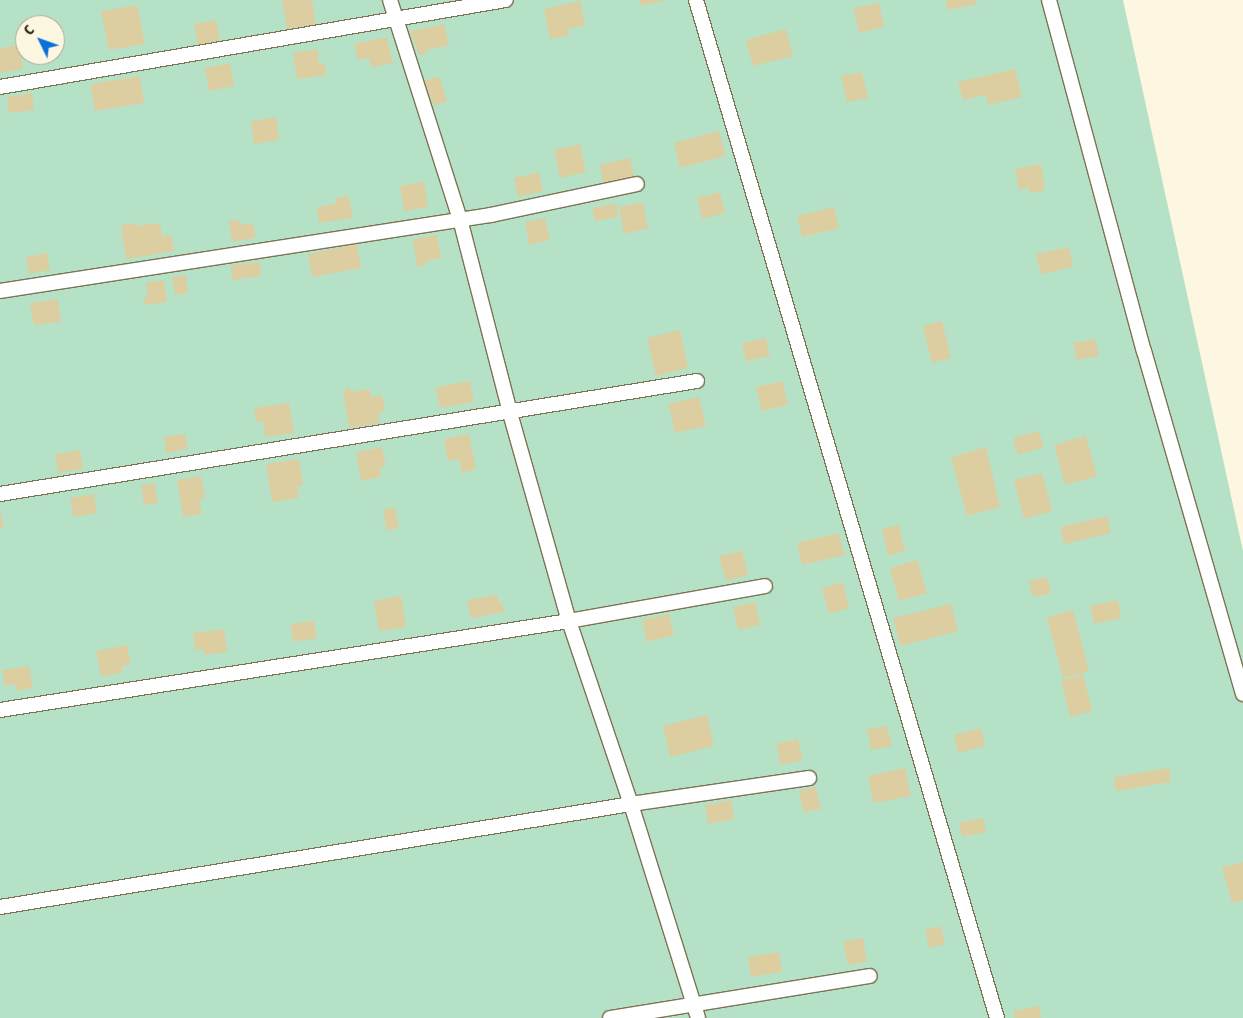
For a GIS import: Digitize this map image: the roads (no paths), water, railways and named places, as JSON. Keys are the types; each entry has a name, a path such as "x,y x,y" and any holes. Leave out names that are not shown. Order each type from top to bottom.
{"lane":[{"path":"390,0 460,219 510,413 569,621 632,804 696,1012"},
{"path":"0,87 506,0"},
{"path":"696,0 997,1018"},
{"path":"1048,0 1144,351 1243,694"},
{"path":"0,291 490,215 637,184"},
{"path":"0,494 510,413 697,381"},
{"path":"0,710 569,621 765,586"},
{"path":"0,907 632,804 809,778"},
{"path":"610,1018 696,1012 870,976"}]}
